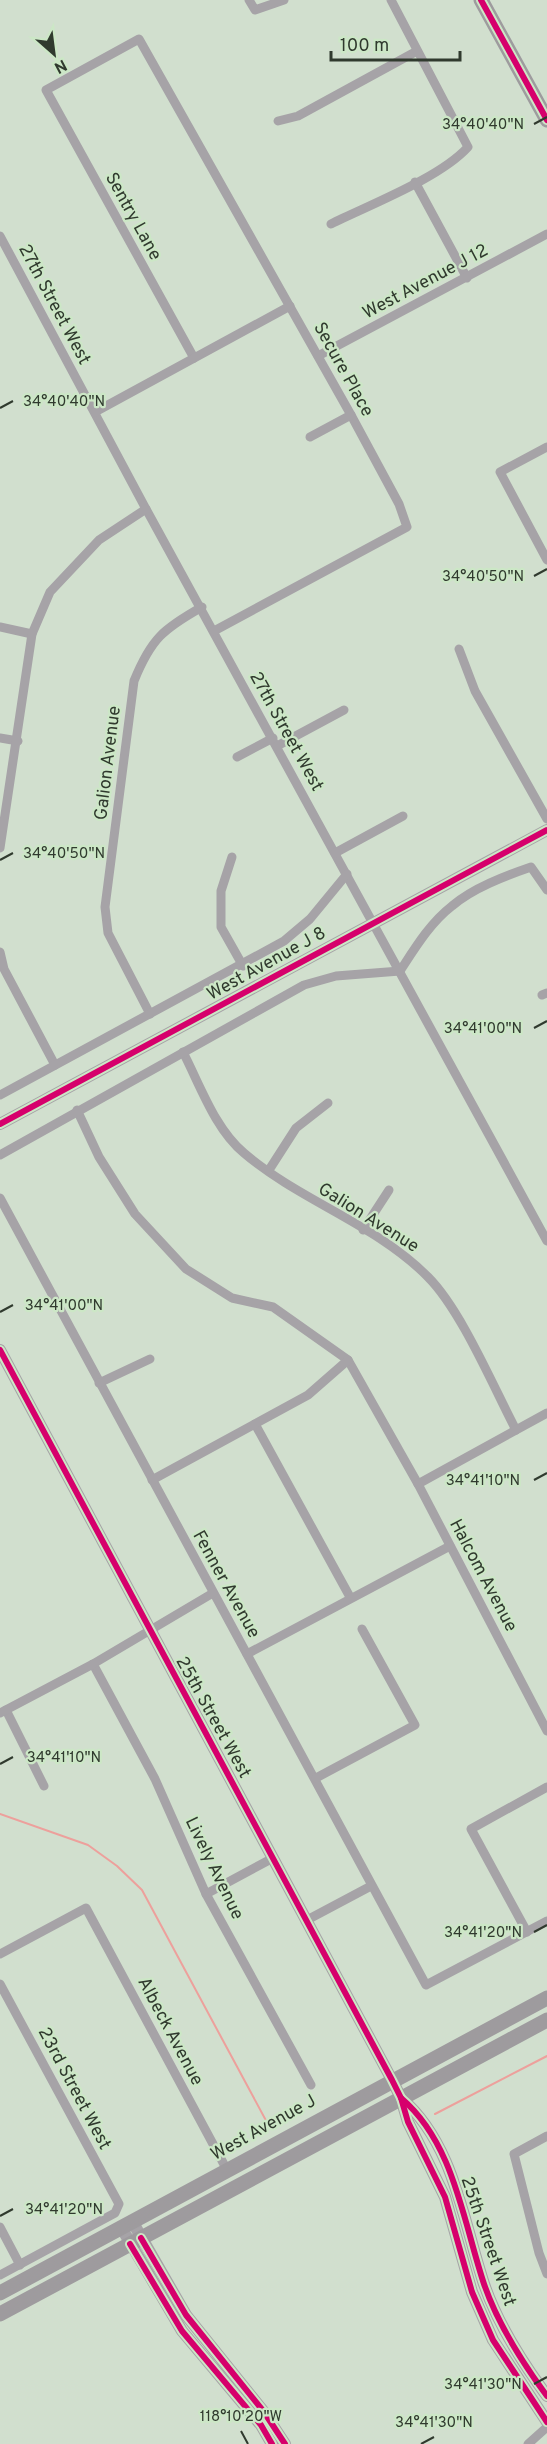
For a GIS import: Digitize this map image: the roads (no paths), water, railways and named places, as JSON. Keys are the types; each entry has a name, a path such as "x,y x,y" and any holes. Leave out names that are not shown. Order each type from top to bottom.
{"main road":[{"path":"481,0 547,120"},
{"name":"West Avenue J","path":"0,2293 547,1998"},
{"path":"0,2314 547,2020"}],"street":[{"path":"249,0 255,10 284,0"},
{"path":"331,224 415,182 459,157 468,147 391,0"},
{"name":"Secure Place","path":"46,90 139,39 351,414 399,504 407,527 214,631"},
{"path":"278,121 298,117 417,51"},
{"name":"Sentry Lane","path":"46,90 194,358"},
{"path":"415,182 467,278"},
{"name":"West Avenue J 12","path":"318,356 547,234"},
{"name":"27th Street West","path":"0,236 146,509 547,1241"},
{"path":"95,412 290,306"},
{"path":"310,437 351,414"},
{"path":"547,447 500,472 547,560"},
{"path":"0,848 18,741 32,634 51,592 99,540 146,509"},
{"name":"Galion Avenue","path":"150,1014 108,933 105,907 134,681 146,652 169,625 202,608"},
{"path":"0,627 32,634"},
{"path":"459,649 476,691 547,819"},
{"path":"237,757 344,710"},
{"path":"0,738 18,741"},
{"path":"335,853 403,816"},
{"name":"West Avenue J 8","path":"0,1124 373,921 547,830"},
{"path":"232,857 221,891 221,927 243,966"},
{"path":"0,1155 304,985 336,976 400,971 430,927 453,905 509,874 531,867 547,890"},
{"path":"0,1095 243,966 284,941 310,919 346,874"},
{"path":"0,952 4,969 55,1065"},
{"name":"Galion Avenue","path":"183,1052 222,1126 243,1152 296,1191 406,1257 430,1278 453,1310 516,1430"},
{"path":"269,1170 296,1128 328,1103"},
{"name":"Halcom Avenue","path":"77,1110 99,1157 135,1214 186,1269 232,1298 273,1307 348,1360 418,1484 547,1731"},
{"path":"363,1230 389,1190"},
{"name":"Fenner Avenue","path":"0,1198 213,1593 316,1778 426,1985 527,1932"},
{"name":"25th Street West","path":"0,1350 401,2097 408,2122 445,2197 472,2292 493,2340 547,2424"},
{"path":"99,1383 150,1359"},
{"path":"152,1480 308,1395 348,1360"},
{"path":"418,1484 547,1413"},
{"path":"255,1424 350,1597"},
{"path":"247,1654 350,1597 450,1546"},
{"path":"44,1786 3,1712 93,1664 213,1593"},
{"path":"316,1778 415,1725 362,1629"},
{"name":"Lively Avenue","path":"93,1664 155,1779 206,1894 311,2085"},
{"path":"547,1787 471,1829 527,1932 547,1921"},
{"path":"206,1894 273,1858"},
{"path":"307,1920 372,1886"},
{"name":"Albeck Avenue","path":"0,1954 86,1908 227,2170"},
{"name":"23rd Street West","path":"0,1984 119,2204 115,2213 20,2265"},
{"name":"25th Street West","path":"401,2097 421,2115 446,2165 456,2188 485,2285 501,2323 527,2369 547,2397"},
{"path":"547,2136 514,2154 543,2251 547,2274"},
{"path":"126,2224 182,2331 261,2425 272,2444"},
{"path":"0,2227 20,2265 0,2275"},
{"path":"136,2241 186,2315 264,2412 285,2444"},
{"path":"528,2444 547,2424"}],"waterway":[{"path":"0,1814 88,1845 117,1866 142,1890 270,2128"},
{"path":"435,2114 547,2056"}]}
